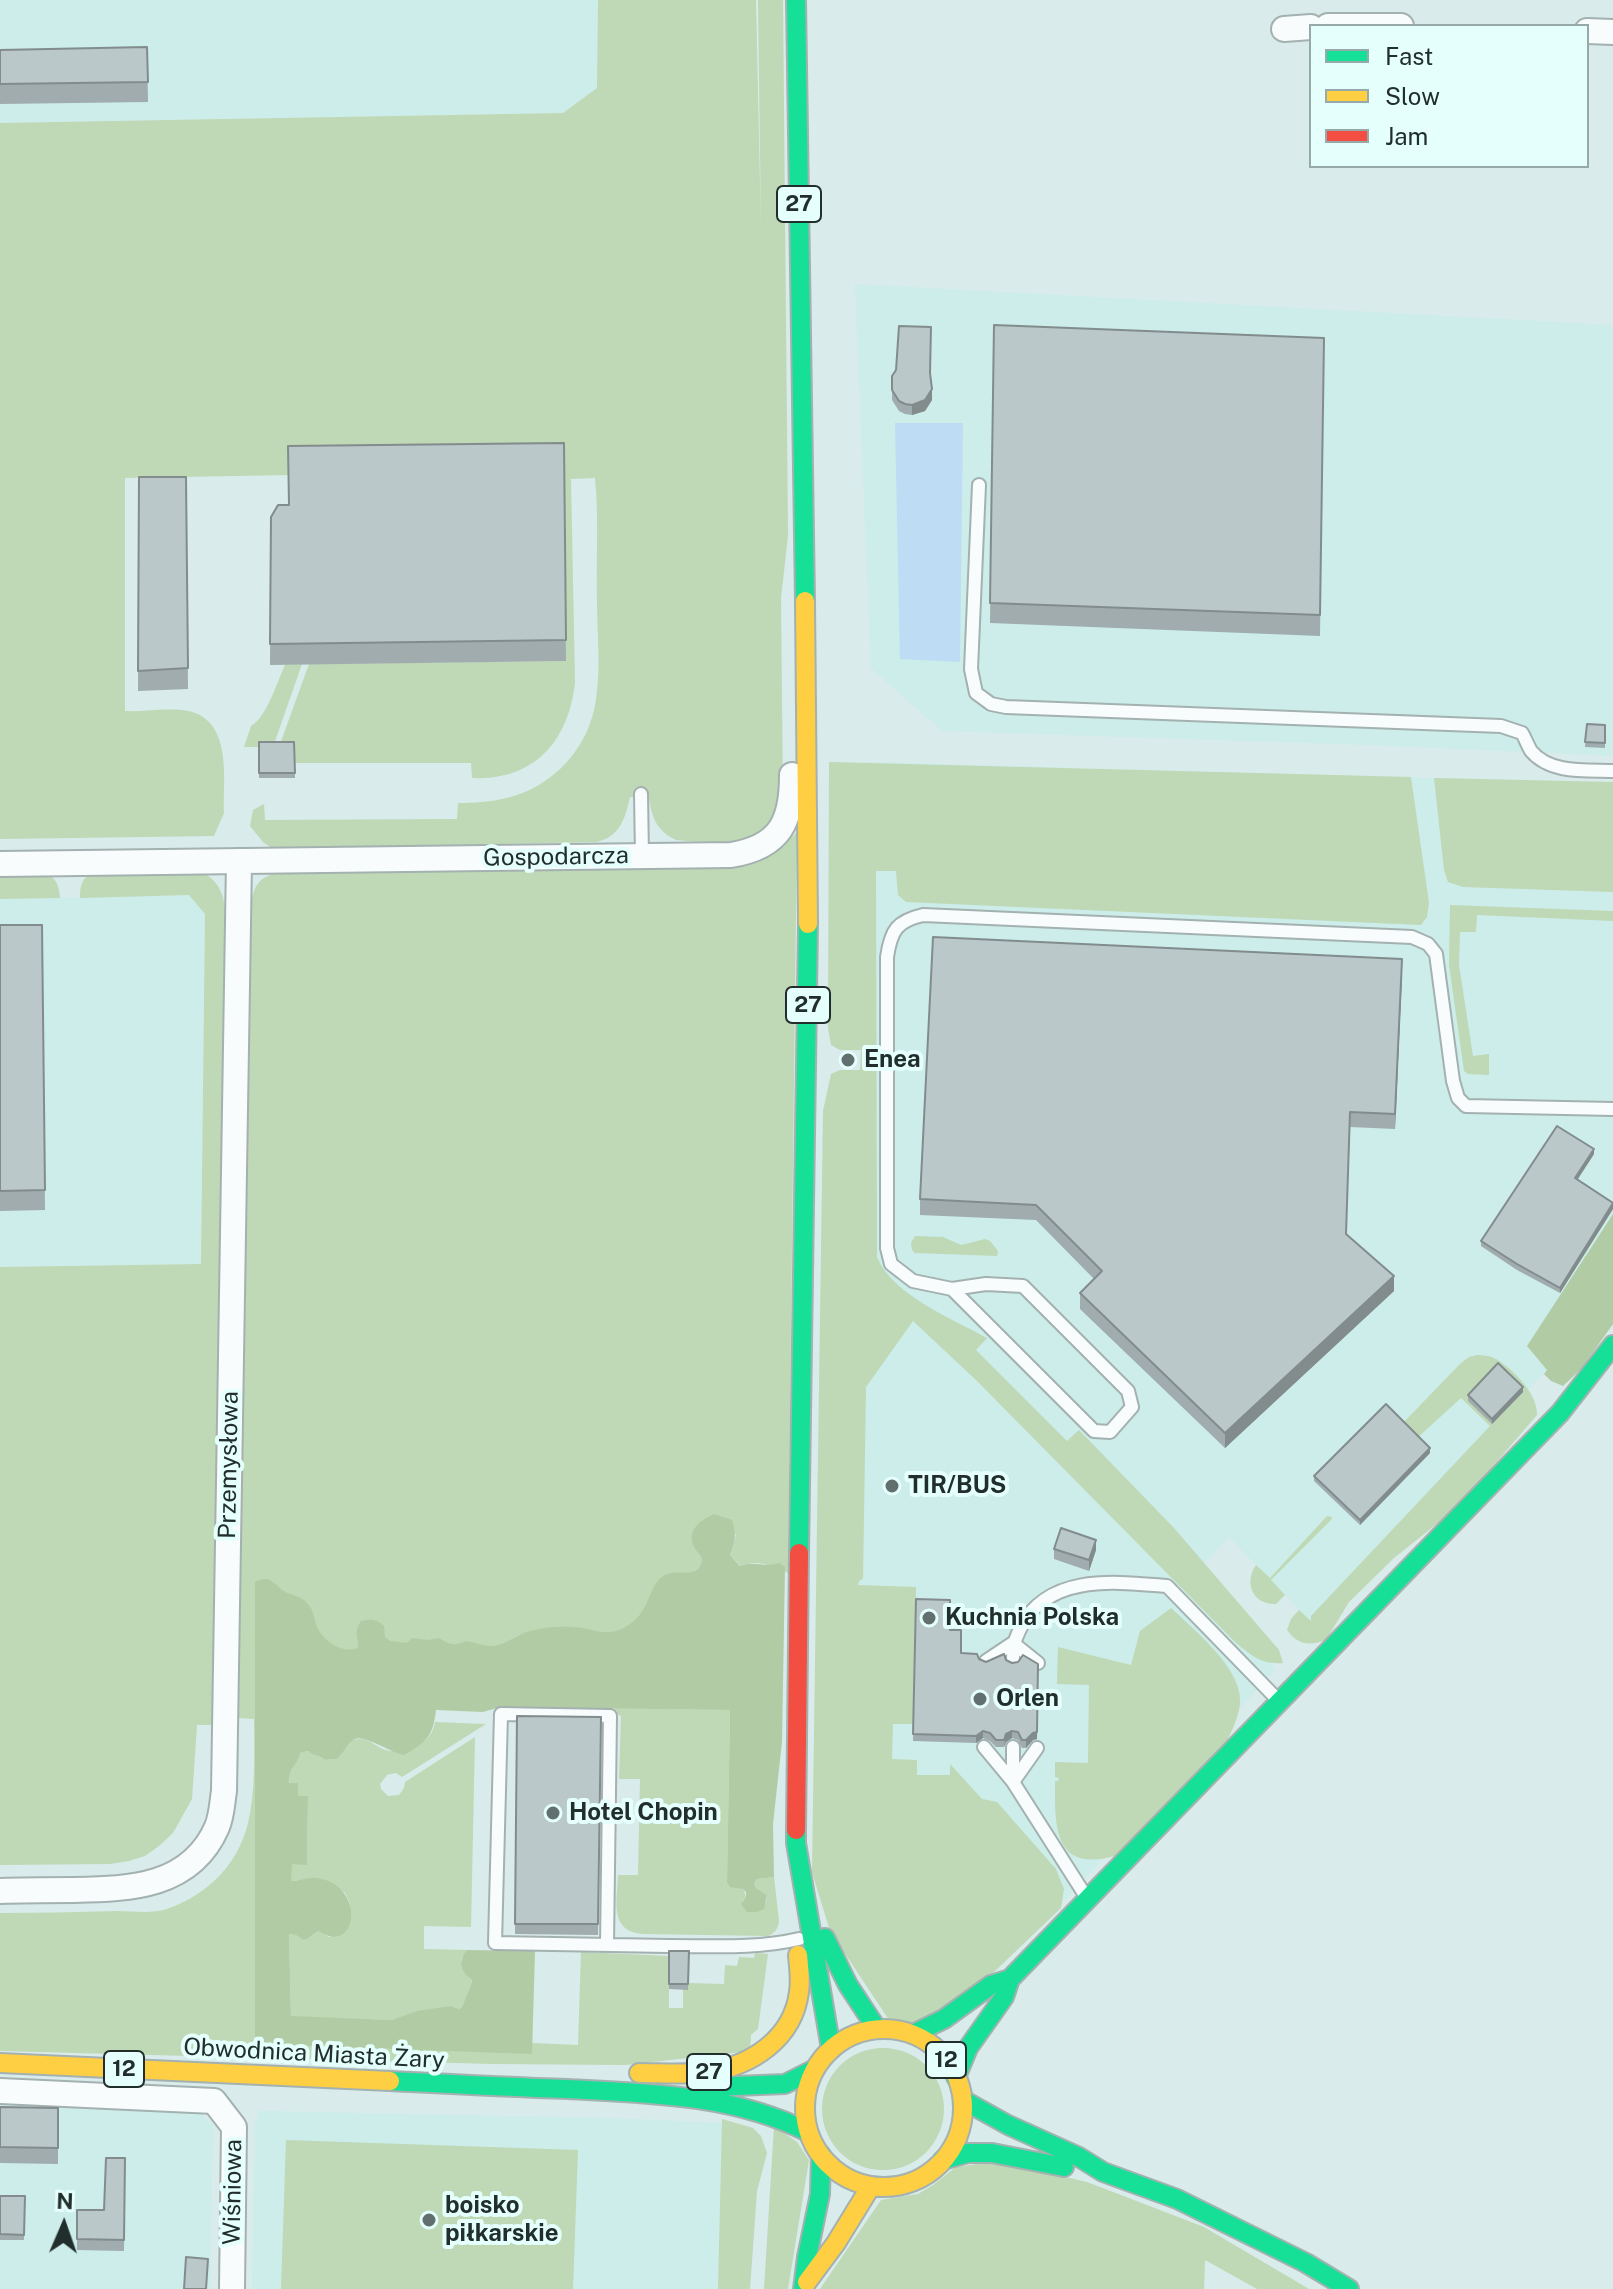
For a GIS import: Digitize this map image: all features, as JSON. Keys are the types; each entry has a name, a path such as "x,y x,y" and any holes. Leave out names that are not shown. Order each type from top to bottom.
{"main road":[{"name":"27","path":"796,0 809,885 794,1890 810,1936 831,2049"},
{"path":"956,2077 968,2048 1004,1997 1010,1979 1560,1413 1613,1345"},
{"name":"27","path":"781,1865 779,1833 785,1767 796,1719"},
{"name":"27","path":"794,1890 810,1936 839,1970 859,2007 877,2029"},
{"name":"27","path":"622,2073 709,2072 741,2064 770,2048 791,2020 798,2001 810,1936"},
{"path":"913,2034 944,2019 991,1985 1010,1979"},
{"name":"12","path":"943,2160 959,2132 963,2100 956,2077 939,2051 913,2034 877,2029 854,2035 831,2049 809,2080 805,2106 808,2132 821,2155 848,2178 871,2186 903,2185 918,2179 943,2160 969,2153 1003,2155 1076,2170 1103,2172"},
{"name":"Obwodnica Miasta Żary","path":"0,2063 625,2092"},
{"name":"12","path":"625,2092 785,2084 815,2069"},
{"path":"352,2081 478,2070 590,2072"},
{"name":"12","path":"625,2092 717,2103 768,2114 808,2132"},
{"name":"12","path":"963,2100 1103,2172 1177,2199 1306,2263 1349,2289"},
{"path":"804,2287 806,2259 821,2195 821,2155"},
{"path":"804,2287 871,2186"}],"street":[{"path":"1284,29 1309,27"},
{"path":"1589,31 1613,32"},
{"name":"Gospodarcza","path":"0,864 731,855 759,849 783,825 792,787 789,620 803,510"},
{"name":"Przemysłowa","path":"0,1891 115,1889 160,1881 199,1855 217,1828 221,1816 239,861"},
{"name":"Wiśniowa","path":"0,2091 214,2101 234,2127 232,2289"}],"lane":[{"path":"979,485 971,669 976,693 991,704 1501,726 1522,733 1532,751 1549,764 1571,770 1613,771"},
{"path":"641,794 642,856"},
{"path":"952,1289 1094,1431 1110,1432 1132,1407 1128,1391 1023,1286 986,1284 952,1289 913,1281 891,1264 887,1248 887,957 889,941 899,923 911,918 923,915 1412,937 1428,944 1436,954 1453,1081 1458,1098 1466,1106 1613,1109"},
{"path":"1013,1662 1013,1643 1028,1614 1048,1595 1064,1589 1100,1584 1167,1586 1280,1702"},
{"path":"986,1661 1013,1643"},
{"path":"1013,1643 1038,1663"},
{"path":"607,1945 610,1716 501,1714 495,1943 607,1945 772,1946 810,1936"},
{"path":"984,1747 1013,1782 1088,1899"},
{"path":"1013,1747 1013,1782"},
{"path":"1013,1782 1037,1748"}],"shaded area":[{"path":"0,0 598,0 597,88 563,113 0,123"},
{"path":"855,284 1613,325 1613,756 942,731 871,668"},
{"path":"895,423 963,423 960,662 900,659"},
{"path":"865,762 1613,783 1613,1216 1547,1370 1311,1622 1229,1537 1189,1579 1276,1669 1064,1901 834,1886 867,1117"},
{"path":"189,895 205,914 201,1264 0,1267 0,899"},
{"path":"0,2103 198,2112 213,2125 210,2289 0,2289"},
{"path":"259,2111 722,2123 718,2289 252,2289 255,2125"}],"green space":[{"path":"598,0 756,0 761,229 758,0 783,0 788,536 781,598 783,799 769,827 751,838 738,840 676,840 656,823 649,798 630,797 616,831 596,842 273,849 250,826 253,810 264,804 265,820 457,819 458,803 495,800 524,793 554,774 566,762 586,733 596,699 599,662 595,478 571,479 575,682 565,722 544,753 513,773 472,778 471,763 295,763 294,748 279,747 309,664 566,661 563,470 125,478 125,711 188,711 212,726 222,753 224,813 214,836 0,839 0,123 563,113 597,88"},
{"path":"302,664 273,747 244,747 251,726 267,707 285,665"},
{"path":"829,762 1411,777 1429,903 1427,917 1421,925 906,902 898,895 896,871 876,871 877,1257 885,1271 909,1294 987,1338 976,1350 1067,1441 1079,1430 1174,1528 1279,1650 1283,1663 1262,1660 1233,1640 976,1380 913,1321 866,1387 863,1579 858,1585 916,1587 914,1724 893,1724 892,1759 917,1760 917,1775 950,1775 950,1764 982,1799 997,1802 1056,1869 1064,1889 1061,1908 971,1994 908,2024 889,2020 830,1931 812,1872 823,1111 831,1074 840,1070 860,1070 861,1050 840,1050 831,1045 828,1028"},
{"path":"1434,778 1613,782 1613,892 1463,887 1448,882"},
{"path":"797,832 788,1573 759,1563 741,1566 730,1555 736,1534 694,1547 702,1559 698,1568 691,1572 671,1573 653,1666 265,1655 255,2044 532,2053 532,2043 578,2045 581,1952 669,1956 669,2008 683,2008 683,1989 688,1989 688,1983 724,1984 725,1965 737,1966 739,1957 754,1958 755,1953 768,1954 758,2029 751,2035 750,2051 626,2065 0,2051 0,1913 149,1912 182,1903 208,1887 229,1865 243,1838 251,1810 254,1719 238,1718 250,909 259,883 283,871 745,863 773,852"},
{"path":"197,870 211,878 220,889 226,919 216,1725 197,1725 192,1799 173,1833 145,1856 110,1864 0,1865 0,1267 201,1264 205,914 189,895 80,898 82,884 90,874"},
{"path":"0,873 45,873 57,883 60,898 0,899"},
{"path":"1450,905 1613,911 1613,921 1477,915 1476,932 1460,932 1459,965 1473,1056 1489,1054 1489,1075 1464,1071 1449,965"},
{"path":"1613,1214 1613,1324 1582,1368 1563,1386 1544,1374 1547,1370 1527,1346"},
{"path":"915,1236 943,1237 961,1245 985,1239 998,1251 997,1256 915,1253 911,1243"},
{"path":"1477,1355 1494,1358 1517,1376 1529,1391 1537,1415 1458,1507 1394,1558 1349,1602 1326,1640 1309,1643 1295,1639 1287,1630 1299,1610 1311,1621 1311,1616 1490,1426 1461,1398 1416,1439 1401,1425 1461,1363"},
{"path":"714,1514 732,1520 735,1538 730,1555 740,1566 779,1563 785,1567 782,1742 773,1824 774,1877 757,1879 754,1883 767,1895 764,1909 747,1912 741,1904 746,1892 730,1887 727,1882 730,1710 500,1707 483,1712 436,1710 428,1737 404,1755 359,1738 352,1741 337,1759 325,1760 308,1751 300,1753 291,1771 289,1783 298,1783 298,1796 308,1796 307,1865 292,1864 291,1881 317,1878 333,1883 344,1893 351,1917 342,1935 331,1936 318,1931 303,1940 289,1934 291,2016 392,2020 417,2011 451,2006 459,2009 472,1982 462,1966 467,1950 535,1951 532,2054 255,2044 255,1582 270,1580 305,1601 312,1609 317,1627 324,1637 346,1649 358,1648 357,1628 361,1621 368,1620 384,1626 385,1637 390,1641 407,1643 412,1638 439,1638 452,1644 466,1641 495,1646 530,1631 557,1627 612,1632 635,1620 662,1577 691,1572 700,1566 702,1559 692,1541 693,1531"},
{"path":"1327,1516 1332,1517 1331,1520 1271,1580 1285,1595 1276,1604 1256,1597 1251,1578 1256,1565 1270,1578"},
{"path":"1171,1608 1215,1651 1234,1677 1240,1703 1236,1722 1228,1739 1115,1856 1095,1860 1079,1858 1069,1852 1058,1829 1055,1781 1059,1778 1055,1777 1055,1762 1088,1763 1089,1685 1057,1684 1058,1647 1131,1665 1140,1631"},
{"path":"604,1708 730,1710 727,1881 744,1890 746,1898 742,1901 766,1903 767,1895 754,1883 757,1879 774,1877 779,1921 773,1934 644,1934 625,1928 620,1922 618,1875 638,1875 640,1779 619,1779 621,1716"},
{"path":"435,1722 486,1724 402,1777 396,1773 387,1775 380,1784 388,1796 399,1795 405,1782 475,1737 471,1927 424,1926 424,1949 467,1950 461,1960 472,1982 462,2007 451,2006 392,2020 291,2017 289,1934 303,1940 318,1931 329,1937 348,1926 350,1903 345,1893 315,1878 291,1881 291,1864 307,1864 308,1796 298,1796 288,1777 299,1753 309,1751 325,1760 337,1759 353,1740 359,1739 391,1751 409,1748 428,1738"},
{"path":"883,2048 906,2053 926,2066 939,2086 944,2109 939,2132 926,2152 906,2165 883,2170 860,2165 840,2152 827,2132 822,2109 827,2086 840,2066 860,2053"},
{"path":"722,2119 753,2128 761,2136 767,2153 757,2191 750,2289 718,2289"},
{"path":"774,2126 797,2142 809,2160 788,2289 764,2289"},
{"name":"boisko piłkarskie","path":"286,2140 578,2150 573,2289 281,2289"},
{"path":"998,2161 1087,2182 1204,2227 1309,2289 1257,2289 1205,2260 1204,2289 820,2289 881,2200 918,2194 956,2167"}],"building":[{"path":"147,47 148,82 0,84 0,50"},
{"path":"994,325 1324,338 1320,615 990,603"},
{"path":"899,326 931,327 932,389 925,400 912,405 899,401 892,390"},
{"path":"564,443 566,640 270,644 271,517 278,505 289,505 288,446"},
{"path":"139,477 186,477 188,668 138,671"},
{"path":"1587,724 1605,725 1605,743 1585,742"},
{"path":"259,742 294,742 295,773 259,773"},
{"path":"0,925 42,925 45,1190 0,1191"},
{"path":"933,937 1402,959 1395,1114 1350,1112 1346,1234 1394,1276 1225,1433 1080,1293 1102,1271 1036,1205 920,1199"},
{"path":"1557,1126 1594,1149 1575,1178 1613,1203 1560,1288 1481,1241"},
{"path":"1498,1363 1523,1387 1492,1419 1468,1395"},
{"path":"1386,1404 1430,1448 1360,1520 1314,1476"},
{"path":"1061,1528 1096,1540 1089,1560 1054,1549"},
{"path":"916,1599 950,1600 950,1630 961,1630 961,1653 977,1654 979,1659 986,1662 1004,1654 1006,1660 1012,1663 1018,1662 1023,1655 1038,1664 1037,1732 1026,1740 1022,1740 1018,1732 1012,1731 1006,1734 1004,1740 996,1740 983,1731 976,1736 913,1734"},
{"path":"517,1716 601,1717 598,1924 515,1924"},
{"path":"669,1951 689,1951 688,1984 669,1984"},
{"path":"0,2107 58,2108 58,2148 0,2147"},
{"path":"106,2158 125,2158 124,2240 77,2239 77,2210 104,2210"},
{"path":"0,2196 25,2196 24,2235 0,2234"},
{"path":"186,2257 208,2259 206,2289 184,2289"}],"traffic: fast":[{"path":"796,0 805,601"},
{"path":"799,1553 808,924"},
{"path":"956,2077 968,2048 1004,1997 1010,1979 1560,1413 1613,1345"},
{"path":"796,1830 831,2049"},
{"path":"825,1938 848,1985 877,2029"},
{"path":"913,2034 944,2019 991,1985 1010,1979"},
{"path":"711,2087 785,2084 815,2069"},
{"path":"390,2081 629,2092 691,2098 751,2110 808,2132"},
{"path":"963,2100 1103,2172 1177,2199 1306,2263 1349,2289"},
{"path":"943,2160 968,2153 992,2153 1064,2167"},
{"path":"803,2289 820,2194 821,2155"}],"traffic: slow":[{"path":"805,601 808,924"},
{"path":"639,2073 682,2074 724,2069 740,2064 767,2047 779,2036 795,2009 800,1983 798,1955"},
{"path":"884,2029 914,2035 940,2052 957,2078 963,2108 957,2138 940,2164 914,2181 884,2187 854,2181 828,2164 811,2138 805,2108 811,2078 828,2052 854,2035 884,2029"},
{"path":"0,2063 390,2081"},
{"path":"807,2282 836,2243 871,2186"}],"traffic: jam":[{"path":"796,1830 799,1553"}],"place":[{"name":"Enea","path":"848,1060"},
{"name":"TIR/BUS","path":"892,1486"},
{"name":"Kuchnia Polska","path":"929,1618"},
{"name":"Orlen","path":"980,1699"},
{"name":"Hotel Chopin","path":"553,1813"},
{"name":"boisko piłkarskie","path":"429,2220"}]}
